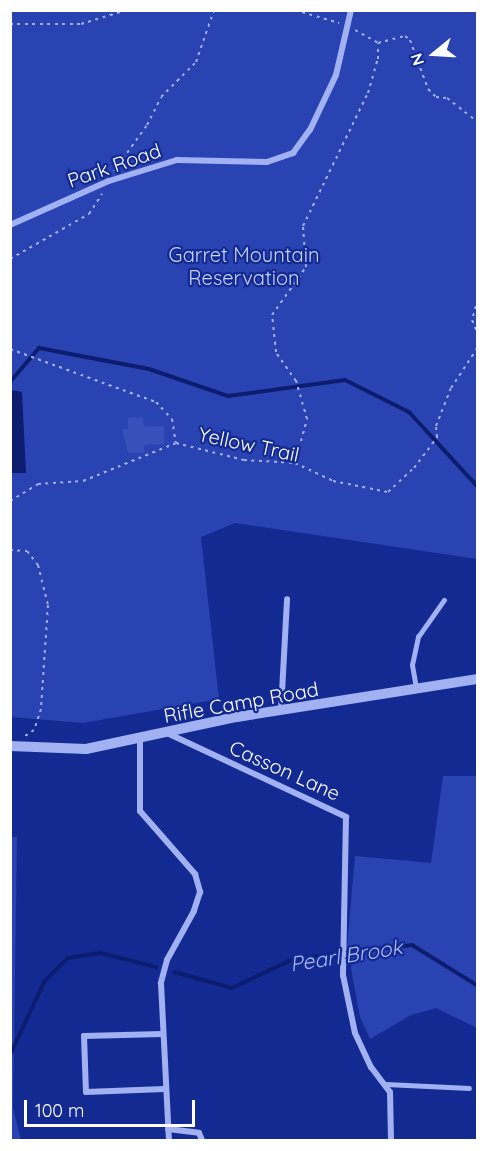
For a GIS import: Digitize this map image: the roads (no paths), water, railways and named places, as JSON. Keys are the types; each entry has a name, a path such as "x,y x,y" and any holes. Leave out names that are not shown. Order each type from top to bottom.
{"street":[{"name":"Park Road","path":"10,225 110,181 177,160 267,162 293,153 310,130 336,75 351,10"},
{"path":"280,711 287,599"},
{"name":"Rifle Camp Road","path":"10,746 60,750 140,740 280,711 477,679"},
{"name":"Casson Lane","path":"166,733 346,817 343,975 355,1033 371,1066 386,1084 393,1101 391,1140"},
{"path":"140,740 140,812 195,874 200,892 194,911 167,960 161,983 164,1089 170,1140"},
{"path":"162,1034 84,1036 86,1092 164,1089"},
{"path":"168,1129 199,1133 202,1140"}],"lane":[{"path":"417,690 412,666 418,637 444,600"},
{"path":"386,1084 469,1088"}],"waterway":[{"path":"10,382 39,348 149,369 228,396 345,380 409,412 478,487"},
{"name":"Pearl Brook","path":"174,972 232,988 293,959 412,945 478,986"},
{"name":"Pearl Brook","path":"10,1055 44,982 68,958 101,953 156,967"}],"park label":[{"name":"Garret Mountain Reservation","path":"244,266"}]}
